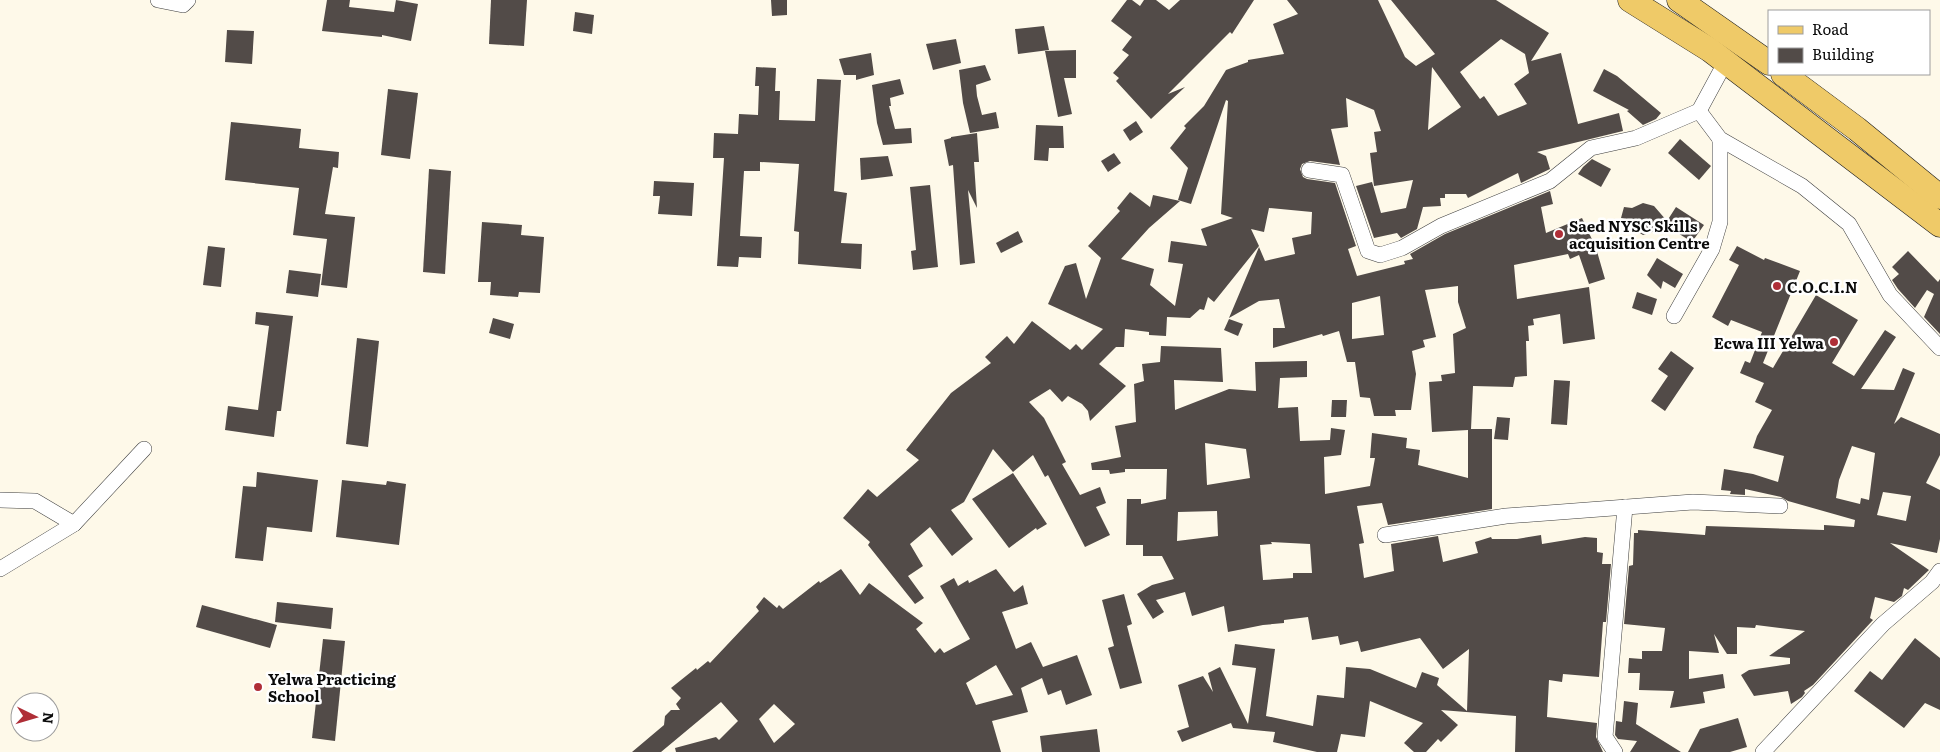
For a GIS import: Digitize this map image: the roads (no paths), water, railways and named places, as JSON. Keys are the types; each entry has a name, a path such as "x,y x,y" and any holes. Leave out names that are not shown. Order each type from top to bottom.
{"main road":[{"path":"1630,0 1710,50 1940,225"},
{"path":"1679,0 1768,62"},
{"path":"1784,75 1857,129 1940,197"}],"street":[{"path":"158,0 183,5 188,0"},
{"path":"1309,170 1342,175 1368,250 1380,255 1402,248 1441,226 1550,181 1591,148 1636,138 1699,112 1725,63"},
{"path":"1699,112 1720,139 1802,186 1849,224 1890,295 1940,348"},
{"path":"1674,316 1712,249 1720,222 1720,139"},
{"path":"0,569 74,524 144,450"},
{"path":"0,500 35,502 74,524"},
{"path":"1385,535 1506,516 1693,502 1780,506"},
{"path":"1615,752 1605,737 1625,508"},
{"path":"1763,752 1883,624 1932,582 1940,570"}],"place":[{"name":"Saed NYSC Skills acquisition Centre","path":"1559,234"},
{"name":"C.O.C.I.N","path":"1777,286"},
{"name":"Ecwa III Yelwa","path":"1834,342"},
{"name":"Yelwa Practicing School","path":"258,687"}]}
